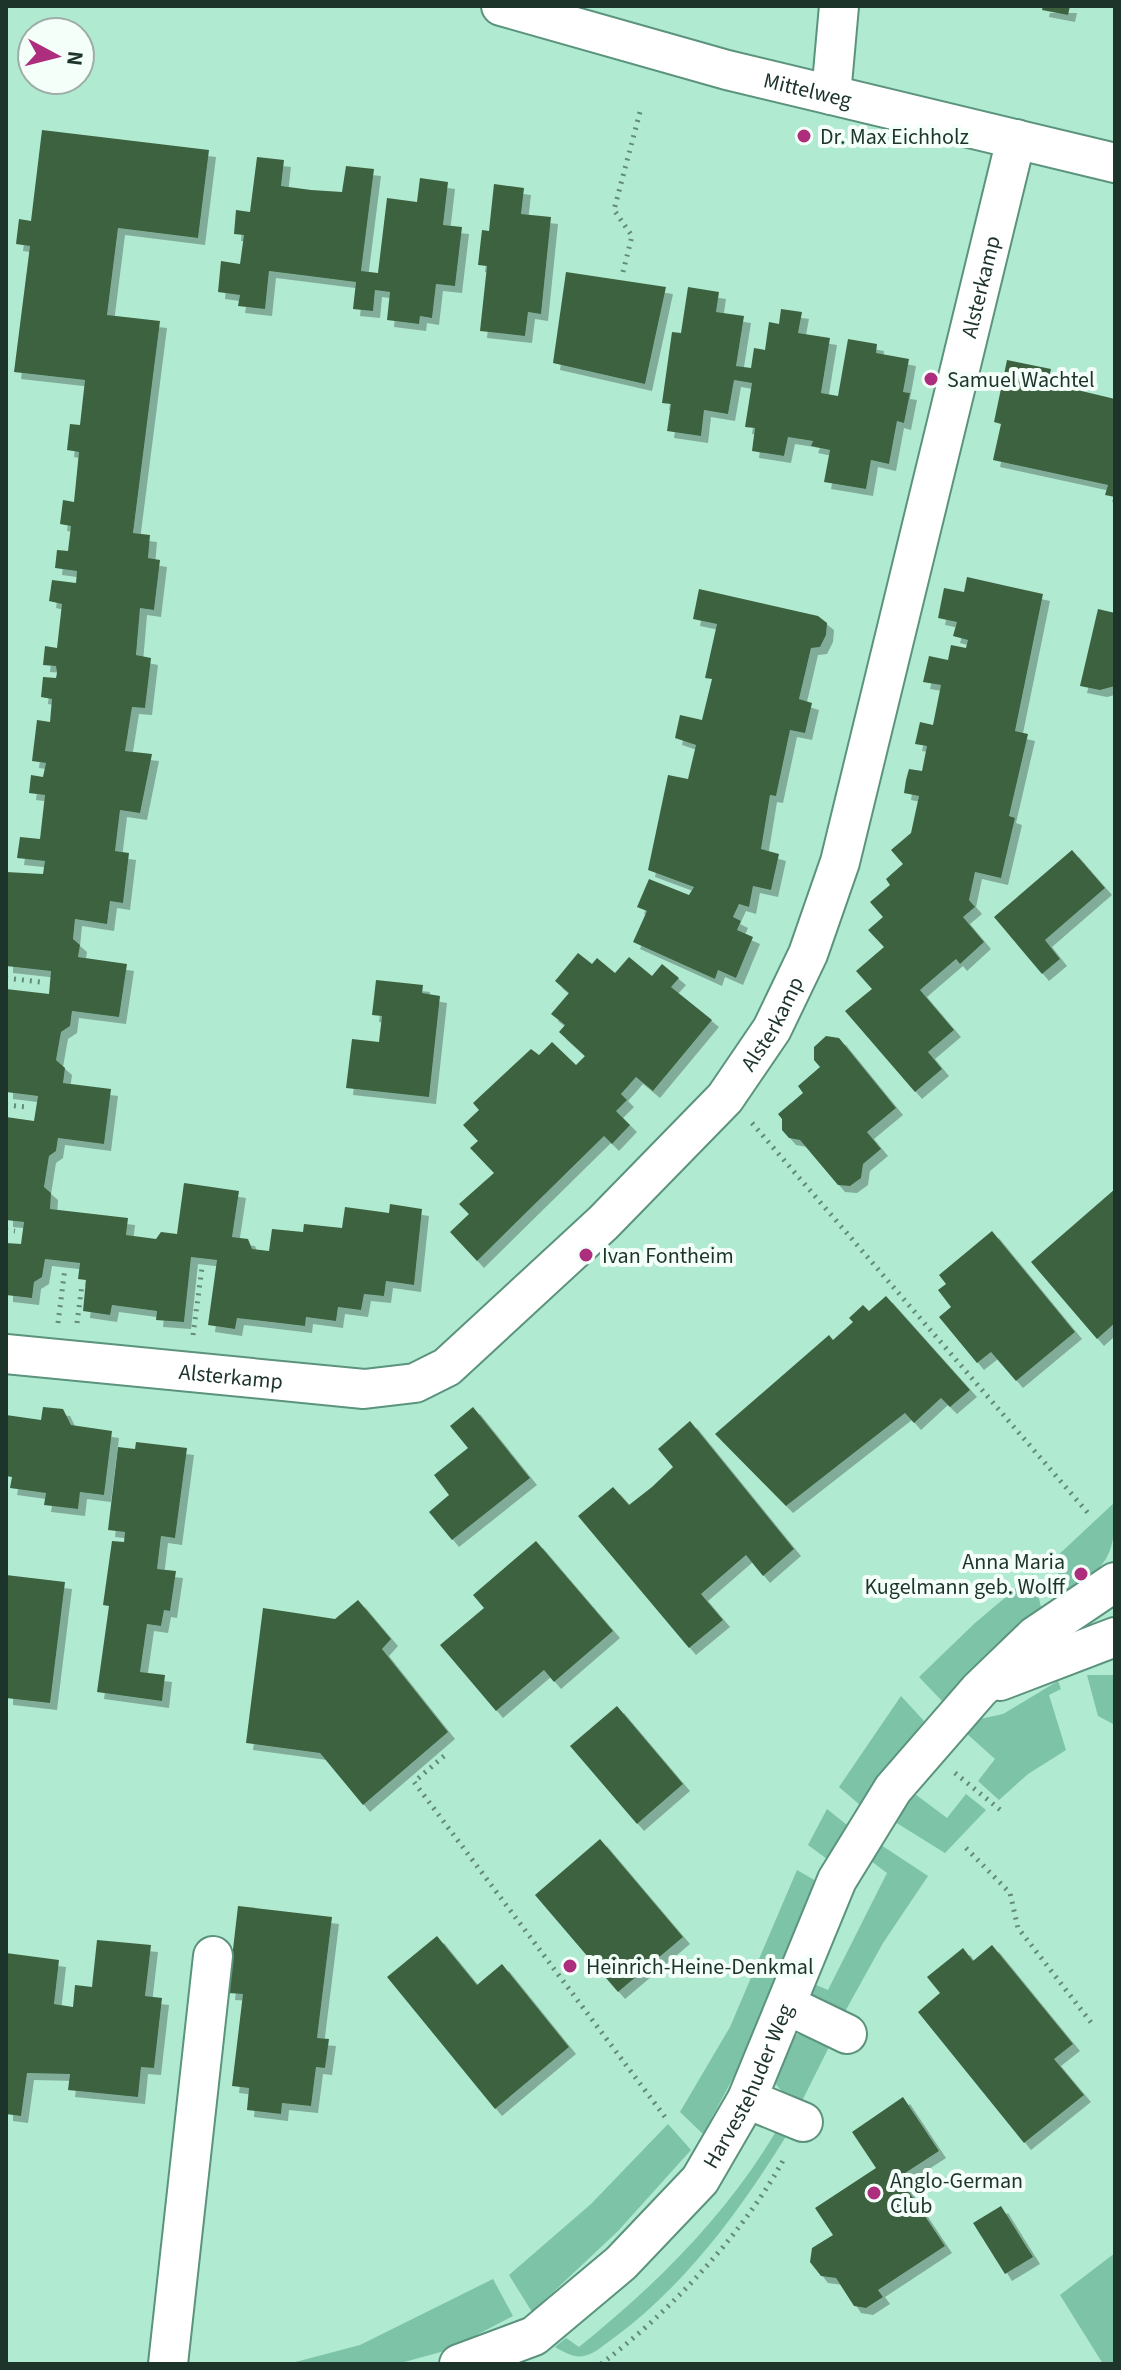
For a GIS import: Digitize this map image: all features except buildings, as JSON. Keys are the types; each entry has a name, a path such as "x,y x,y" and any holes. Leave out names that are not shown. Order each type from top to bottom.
{"street":[{"name":"Mittelweg","path":"501,6 569,28 831,95 1115,163"},
{"path":"831,95 839,6"},
{"name":"Alsterkamp","path":"6,1354 364,1389 415,1383 447,1367 603,1223 725,1098 772,1029 808,954 840,862 1016,139"},
{"name":"Harvestehuder Weg","path":"459,2364 534,2336 621,2263 700,2180 747,2099 837,1880 893,1789 979,1690 1035,1636 1115,1582"},
{"name":"Harvestehuder Weg","path":"979,1690 1115,1637"},
{"path":"168,2364 213,1956"},
{"path":"787,2005 847,2034"},
{"path":"747,2099 803,2122"}],"path":[{"path":"623,272 632,236 614,210 641,108"},
{"path":"6,978 40,982"},
{"path":"6,1105 26,1107"},
{"path":"744,1114 1088,1513"},
{"path":"6,1230 15,1231"},
{"path":"56,1335 65,1268"},
{"path":"193,1332 202,1268"},
{"path":"75,1338 82,1285"},
{"path":"925,1749 1004,1813"},
{"path":"444,1756 414,1782 665,2117"},
{"path":"966,1848 1010,1893 1018,1928 1093,2025"},
{"path":"601,2364 658,2315 753,2208 803,2122"}],"green space":[{"path":"1115,1502 1113,1536 1106,1558 1100,1567 1064,1596 1054,1559"},
{"path":"1033,1574 1042,1611 1006,1637 942,1701 919,1677 975,1623"},
{"path":"1087,1675 1115,1675 1115,1725 1098,1716"},
{"path":"1058,1681 1061,1689 1049,1695 1066,1750 1028,1774 999,1800 978,1781 995,1759 965,1732 980,1719 1003,1714"},
{"path":"901,1696 924,1721 860,1805 839,1787"},
{"path":"915,1794 947,1818 966,1794 986,1810 945,1853 895,1822"},
{"path":"827,1809 847,1825 827,1859 808,1845"},
{"path":"881,1845 928,1876 883,1943 842,2017 809,1995 814,1984 828,1990 887,1873 871,1861"},
{"path":"797,1870 816,1881 740,2065 703,2134 680,2112 730,2027"},
{"path":"800,2033 829,2047 800,2105 789,2101 776,2084 792,2037"},
{"path":"668,2124 691,2150 618,2231 532,2312 509,2275 591,2204"},
{"path":"778,2128 790,2130 753,2187 712,2242 667,2293 592,2353 576,2356 555,2347 566,2338 579,2347 663,2273 736,2190"},
{"path":"1115,2253 1115,2364 1103,2364 1060,2295"},
{"path":"493,2279 513,2316 448,2350 397,2364 288,2364 360,2345"}],"place":[{"name":"Dr. Max Eichholz","path":"804,136"},
{"name":"Samuel Wachtel","path":"931,379"},
{"name":"Ivan Fontheim","path":"586,1255"},
{"name":"Anna Maria Kugelmann geb. Wolff","path":"1081,1574"},
{"name":"Heinrich-Heine-Denkmal","path":"570,1966"},
{"name":"Anglo-German Club","path":"874,2193"}]}
